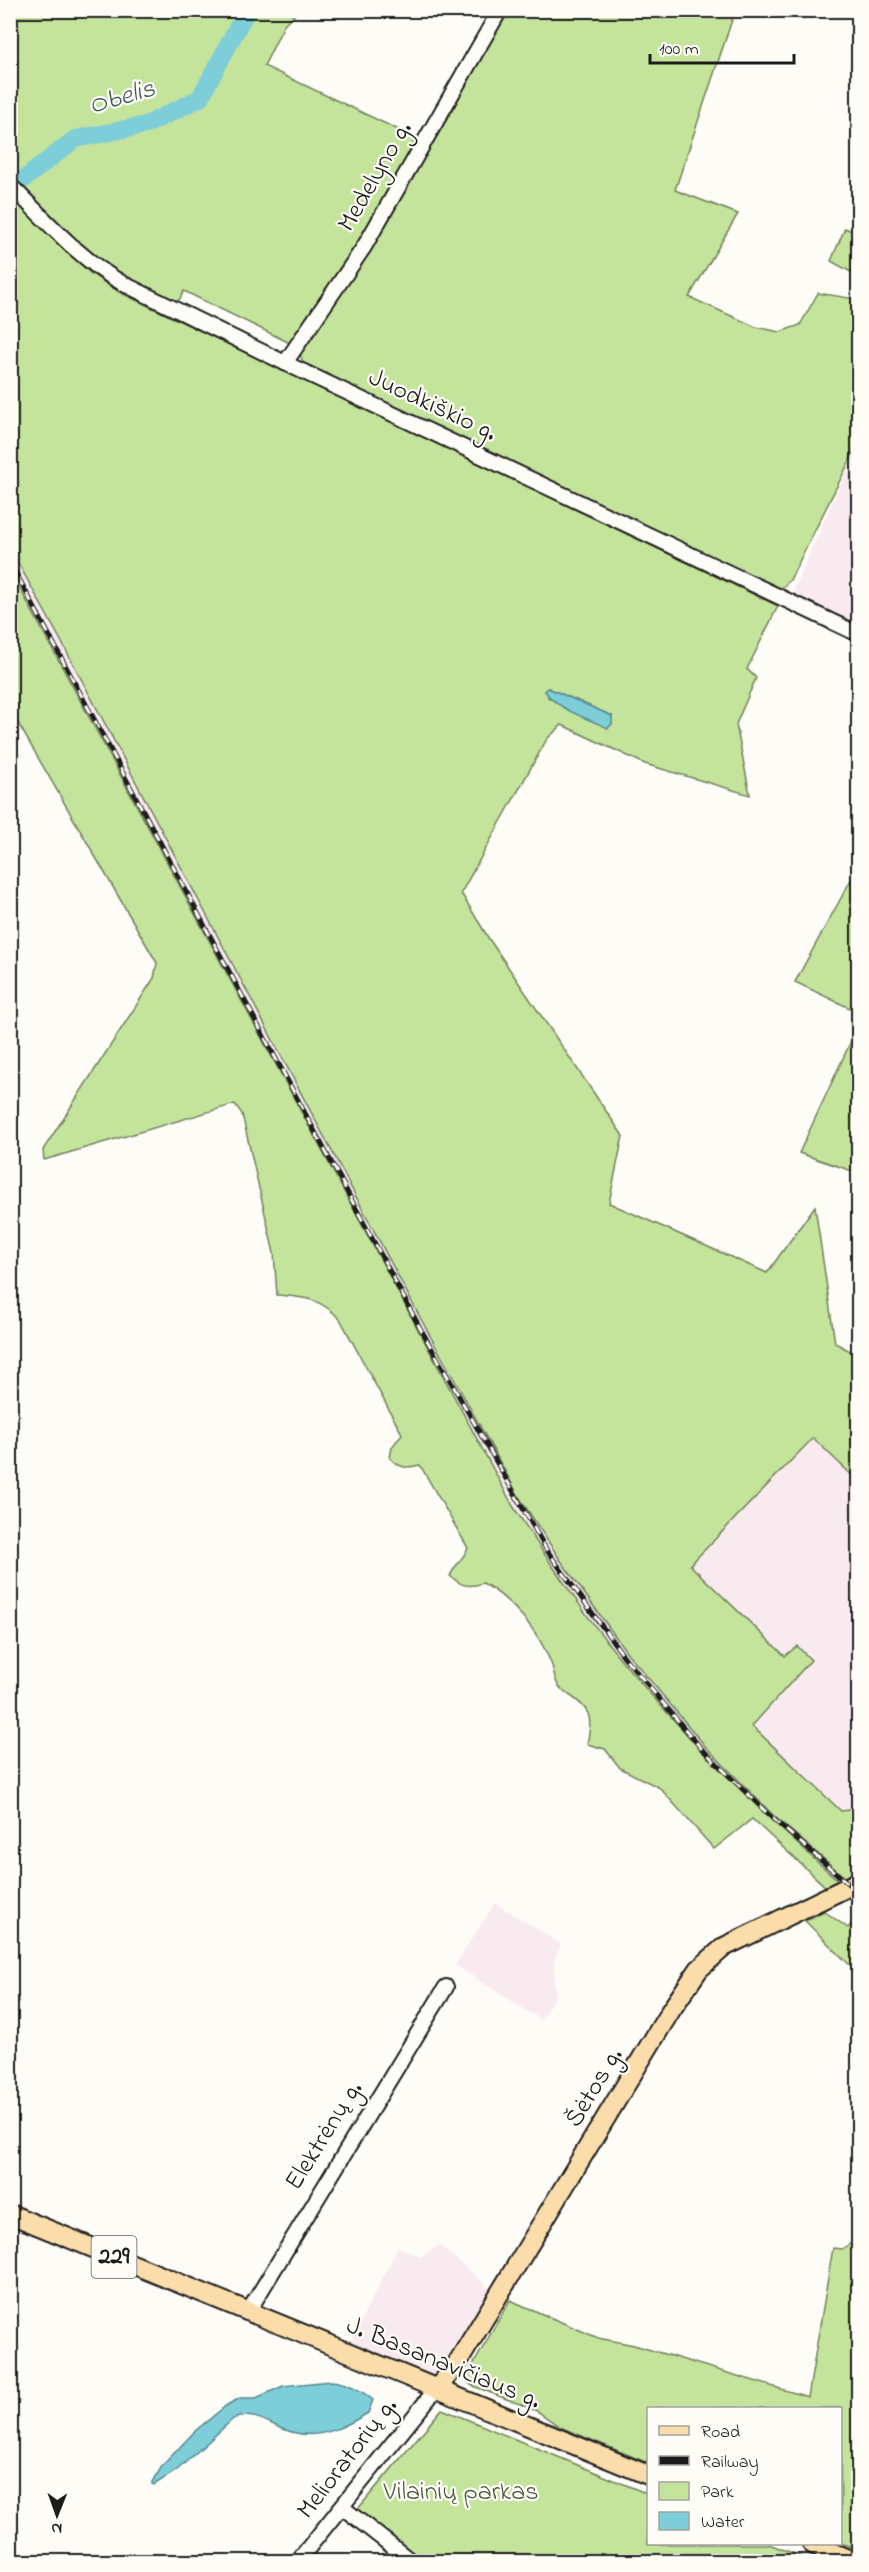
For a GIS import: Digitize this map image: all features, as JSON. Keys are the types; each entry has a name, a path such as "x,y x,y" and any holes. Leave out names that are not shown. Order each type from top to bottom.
{"main road":[{"name":"Šėtos g.","path":"437,2388 455,2367 670,2010 699,1969 724,1947 858,1882"},
{"name":"J. Basanavičiaus g.","path":"10,2214 647,2475"},
{"path":"814,2545 855,2562"}],"street":[{"name":"Medelyno g.","path":"285,363 364,247 500,10"},
{"name":"Juodkiškio g.","path":"10,185 78,253 102,271 285,363 858,634"},
{"name":"Elektrėnų g.","path":"248,2312 446,1987"},
{"name":"Melioratorių g.","path":"297,2562 437,2388"},
{"path":"342,2507 412,2562"}],"shaded area":[{"path":"858,444 858,629 795,599 795,586"},
{"path":"10,550 60,639 423,1323 521,1500 559,1558 628,1654 706,1747 774,1816 847,1879 840,1882 769,1821 699,1749 622,1661 551,1564 513,1506 11,570"},
{"path":"813,1437 858,1481 858,1809 842,1812 752,1726 811,1660 786,1657 690,1565"},
{"path":"495,1903 561,1944 554,1961 555,1996 541,2020 455,1965"},
{"path":"439,2245 492,2290 445,2368 438,2374 428,2375 350,2343 398,2247 421,2257"}],"green space":[{"path":"10,11 299,11 285,23 264,66 424,142 500,11 735,11 675,190 738,214 689,297 756,327 780,332 800,325 818,293 855,299 858,285 858,444 790,580 777,589 303,363 298,347 184,291 177,304 101,263 11,175"},
{"path":"10,195 90,273 119,292 778,606 747,669 756,678 736,724 750,795 645,764 562,725 547,739 461,893 489,939 623,1136 609,1203 767,1273 815,1206 835,1343 858,1355 858,1481 813,1438 690,1565 785,1656 797,1646 811,1660 752,1726 841,1811 858,1809 858,1877 847,1879 774,1816 706,1747 628,1654 559,1558 521,1500 423,1323 11,550","holes":["548,688 612,716 608,727 548,697"]},
{"path":"845,228 858,234 858,276 831,261"},
{"path":"10,570 513,1506 580,1605 648,1692 727,1776 840,1882 827,1888 752,1819 714,1849 660,1788 620,1768 605,1749 587,1744 590,1720 586,1709 559,1686 546,1651 514,1607 483,1583 465,1585 450,1576 468,1548 420,1465 404,1467 390,1458 392,1447 402,1434 340,1319 325,1306 311,1300 277,1295 274,1253 242,1114 235,1104 44,1160 43,1150 154,978 157,963 11,711"},
{"path":"858,867 858,1012 795,982"},
{"path":"858,1026 858,1173 799,1153"},
{"path":"824,1911 848,1928 858,1916 858,1973 805,1921"},
{"path":"858,2239 858,2550 842,2543 842,2407 647,2407 647,2463 560,2427 537,2411 471,2385 465,2379 510,2300 598,2338 634,2345 808,2397 833,2248 842,2249"},
{"name":"Vilainių parkas","path":"442,2409 647,2494 647,2545 772,2545 813,2561 421,2561 357,2510"}],"water":[{"path":"548,688 612,716 612,724 608,728 565,708 550,697 545,691"},
{"path":"330,2381 353,2387 373,2400 368,2413 342,2427 315,2434 288,2431 249,2416 233,2419 176,2471 154,2485 152,2484 162,2466 195,2431 227,2405 240,2398 256,2398 283,2386"}],"waterway":[{"name":"Obelis","path":"10,190 75,139 146,125 200,98 247,10"}],"railway":[{"path":"10,562 419,1326 546,1549 625,1658 701,1748 772,1818 858,1892"}]}
